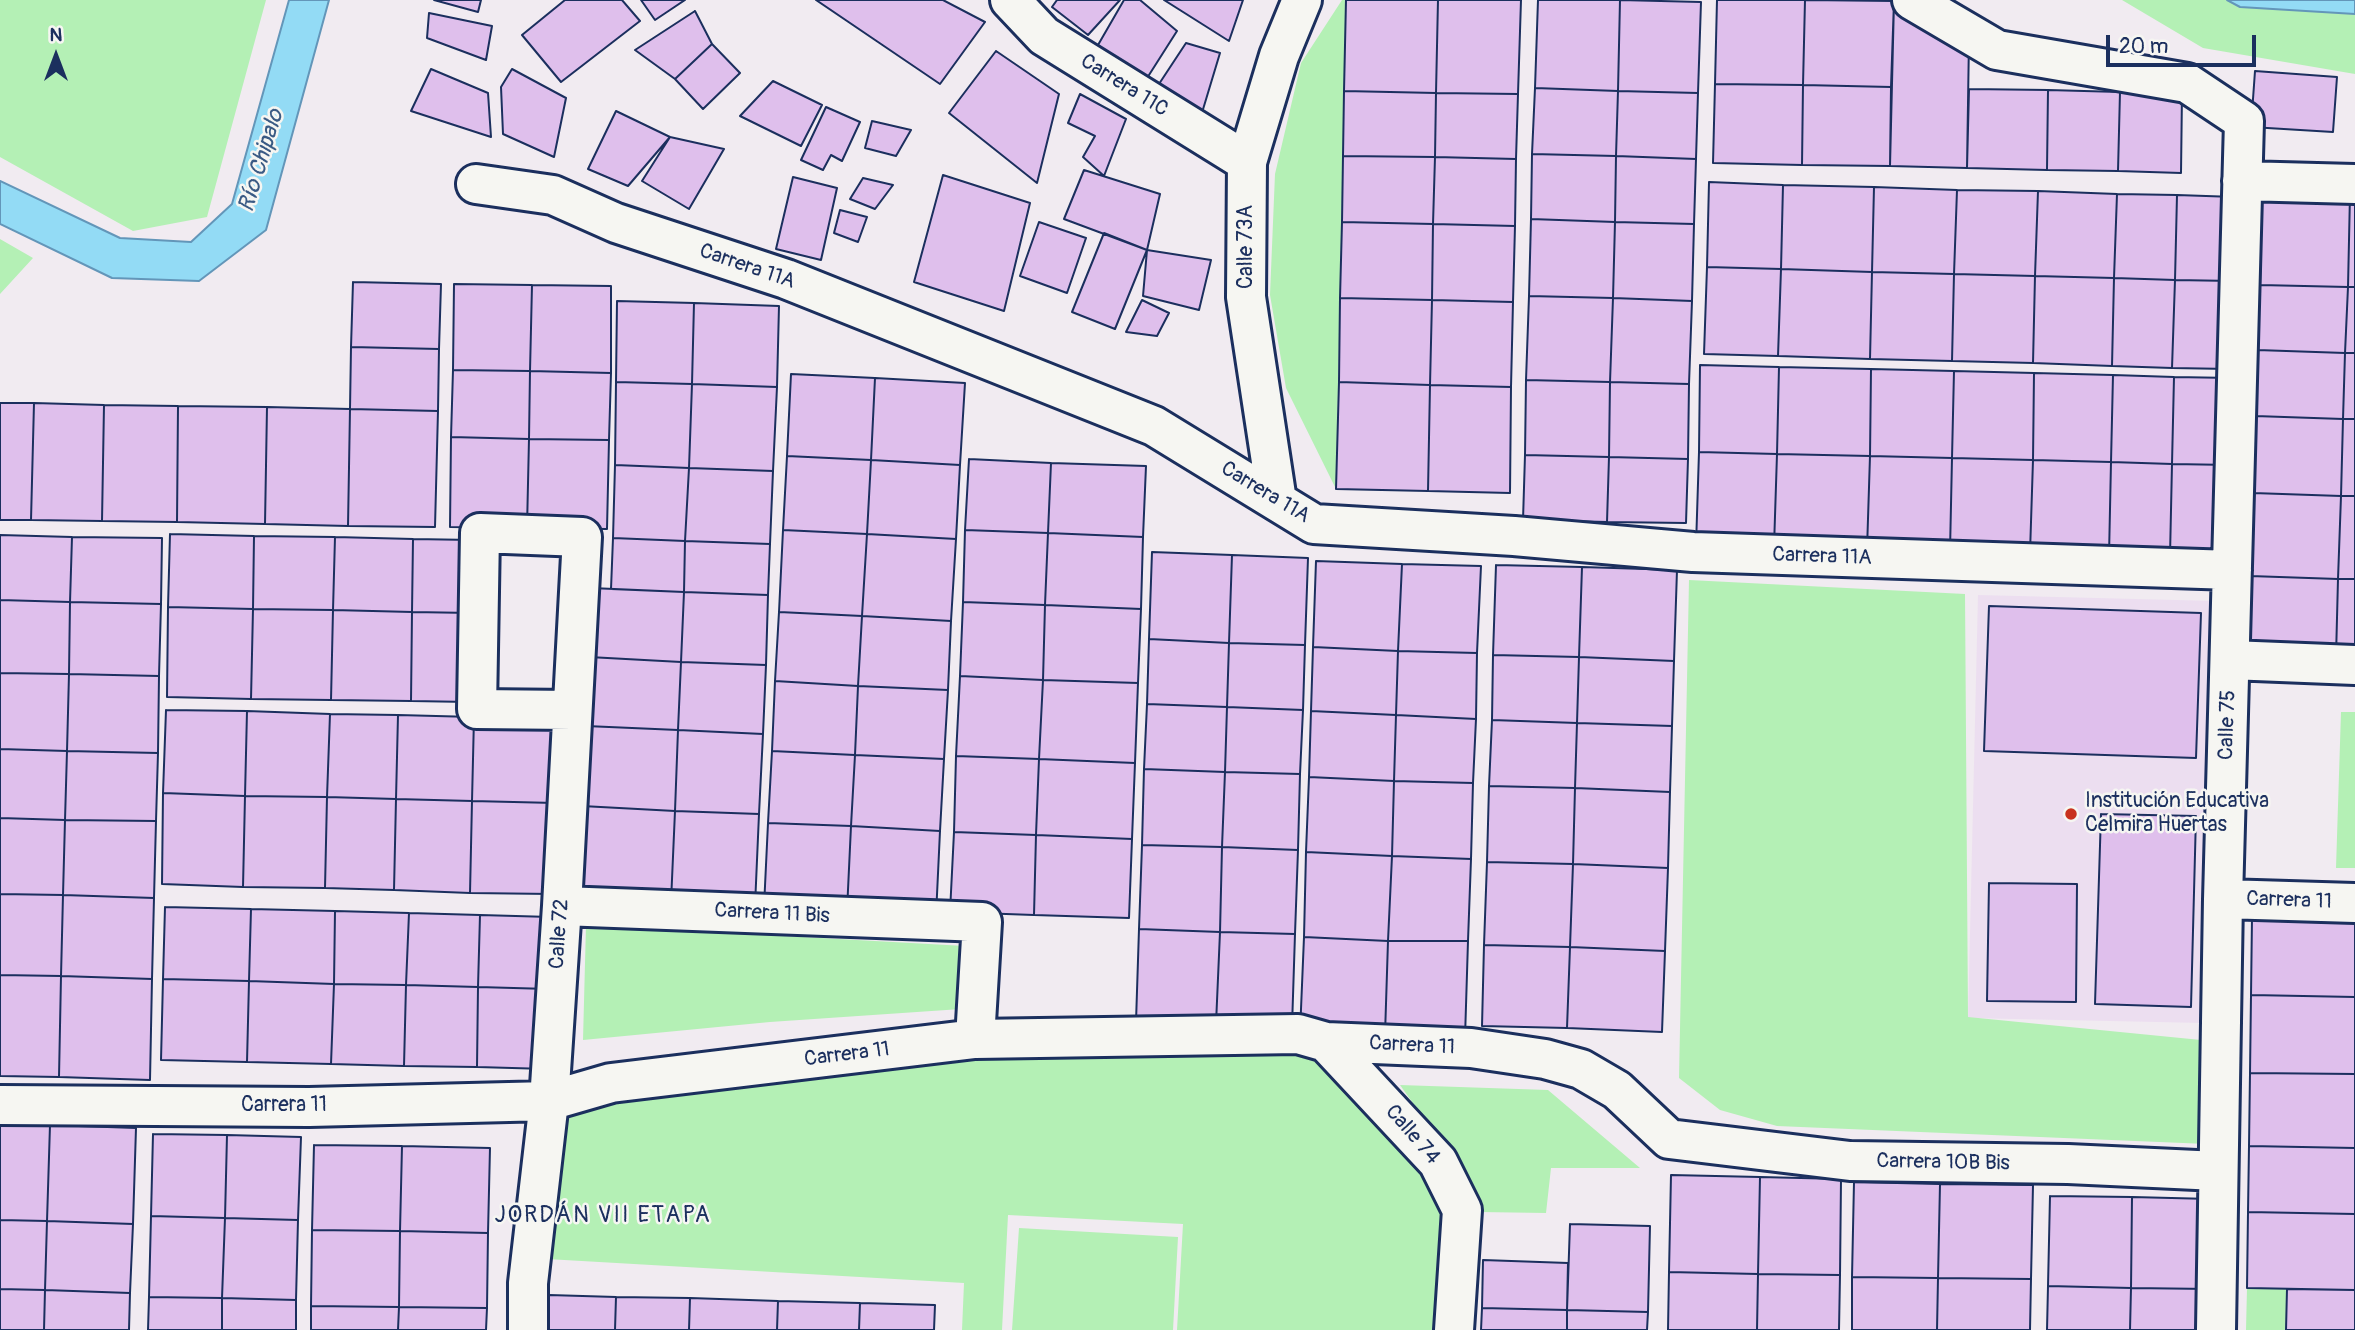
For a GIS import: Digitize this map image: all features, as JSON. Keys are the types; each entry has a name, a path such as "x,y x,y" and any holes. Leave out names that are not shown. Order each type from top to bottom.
{"street":[{"name":"Carrera 11C","path":"1010,0 1044,36 1247,162"},
{"name":"Calle 73A","path":"1277,501 1246,297 1247,162 1279,56 1302,0"},
{"name":"Calle 75","path":"1912,0 1997,50 2187,83 2244,121 2223,899 2216,1330"},
{"path":"2242,181 2355,184"},
{"name":"Carrera 11A","path":"476,184 553,195 615,223 786,279 958,346 1154,426 1314,524 1514,536 1693,552 2232,570"},
{"name":"Calle 72","path":"528,1330 528,1283 549,1101 562,906 582,537 480,533 477,709 572,710"},
{"path":"2230,660 2355,665"},
{"name":"Carrera 11","path":"2223,899 2355,903"},
{"name":"Carrera 11 Bis","path":"562,906 982,922 975,1039"},
{"name":"Carrera 11","path":"0,1105 309,1107 549,1101 611,1083 975,1039 1298,1034 1326,1042 1471,1048 1545,1059 1581,1069 1617,1090 1669,1139"},
{"name":"Calle 74","path":"1326,1042 1438,1162 1462,1210 1454,1330"},
{"name":"Carrera 10B Bis","path":"1669,1139 1850,1161 2068,1164 2218,1171"}],"shaded area":[{"path":"1978,595 2215,601 2204,1023 1968,1018"}],"green space":[{"path":"0,0 266,0 207,217 133,231 0,157"},
{"path":"1342,0 1346,0 1336,489 1286,388 1270,295 1275,174 1301,63"},
{"path":"2122,0 2355,0 2355,74 2203,48"},
{"path":"0,239 33,258 0,294"},
{"path":"1689,580 1965,594 1968,1017 2201,1040 2207,1144 1777,1126 1720,1110 1679,1078"},
{"path":"2341,712 2355,712 2355,868 2336,868"},
{"path":"586,925 965,946 961,1009 770,1022 583,1040"},
{"path":"1323,1049 1452,1208 1444,1330 1177,1330 1183,1224 1008,1215 1002,1330 962,1330 964,1283 547,1259 556,1116 588,1098 974,1057"},
{"path":"1400,1085 1548,1090 1640,1168 1551,1168 1546,1213 1479,1212 1454,1161"},
{"path":"1019,1228 1178,1237 1173,1330 1012,1330"},
{"path":"2247,1288 2287,1289 2286,1330 2246,1330"}],"water":[{"name":"Río Chipalo","path":"289,0 329,0 266,230 199,281 112,278 0,224 0,181 120,238 191,242 232,204"},
{"path":"2227,0 2355,0 2355,14 2240,7"}],"building":[{"path":"434,0 481,0 478,12"},
{"path":"565,0 622,0 640,21 561,82 522,35"},
{"path":"641,0 685,0 655,20"},
{"path":"816,0 943,0 985,22 940,84"},
{"path":"1057,0 1120,0 1088,35 1052,7"},
{"path":"1124,0 1140,0 1177,31 1142,86 1098,45"},
{"path":"1164,0 1243,0 1229,41"},
{"path":"1346,0 1438,0 1436,93 1344,91"},
{"path":"1438,0 1521,0 1518,94 1436,93"},
{"path":"1538,0 1620,0 1618,91 1535,88"},
{"path":"1620,0 1701,2 1698,93 1618,91"},
{"path":"1717,0 1805,0 1803,85 1715,84"},
{"path":"1805,0 1894,1 1891,87 1803,85"},
{"path":"1894,1 1969,39 1967,168 1890,166"},
{"path":"695,11 712,44 675,79 635,50"},
{"path":"429,13 492,26 486,60 427,38"},
{"path":"1186,43 1220,53 1201,116 1157,87"},
{"path":"712,44 740,73 703,109 675,79"},
{"path":"996,51 1059,94 1037,183 949,113"},
{"path":"431,69 488,93 491,137 411,111"},
{"path":"512,69 566,98 554,157 503,134 501,87"},
{"path":"2255,71 2337,77 2333,132 2251,127"},
{"path":"773,81 822,105 801,146 740,116"},
{"path":"1715,84 1803,85 1802,165 1713,163"},
{"path":"1803,85 1891,87 1890,166 1802,165"},
{"path":"1535,88 1618,91 1616,156 1532,154"},
{"path":"1969,89 2048,90 2047,170 1967,168"},
{"path":"2048,90 2120,92 2118,171 2047,170"},
{"path":"1344,91 1436,93 1435,157 1343,156"},
{"path":"1618,91 1698,93 1696,159 1616,156"},
{"path":"2120,92 2182,93 2181,173 2118,171"},
{"path":"1436,93 1518,94 1516,159 1435,157"},
{"path":"1080,94 1126,119 1104,176 1083,157 1095,136 1068,123"},
{"path":"826,107 860,122 842,161 831,155 823,170 801,160"},
{"path":"616,111 670,137 628,186 588,169"},
{"path":"872,121 911,130 896,156 865,148"},
{"path":"670,137 724,149 689,209 642,181"},
{"path":"1532,154 1616,156 1615,222 1531,219"},
{"path":"1343,156 1435,157 1433,224 1342,222"},
{"path":"1616,156 1696,159 1694,224 1615,222"},
{"path":"1435,157 1516,159 1515,226 1433,224"},
{"path":"1084,170 1160,194 1147,250 1064,219"},
{"path":"943,175 1030,203 1004,311 914,282"},
{"path":"793,177 837,188 821,260 776,249"},
{"path":"863,178 893,185 875,209 850,199"},
{"path":"1709,182 1783,185 1781,269 1707,267"},
{"path":"1783,185 1874,187 1872,272 1781,269"},
{"path":"1874,187 1957,190 1954,274 1872,272"},
{"path":"1957,190 2038,191 2035,276 1954,274"},
{"path":"2038,191 2117,194 2114,278 2035,276"},
{"path":"2262,191 2350,194 2348,287 2260,285"},
{"path":"2117,194 2177,195 2175,280 2114,278"},
{"path":"2350,194 2355,194 2355,287 2348,287"},
{"path":"2177,195 2235,197 2233,281 2175,280"},
{"path":"840,210 867,217 858,242 834,233"},
{"path":"1531,219 1615,222 1613,298 1529,296"},
{"path":"1039,222 1086,238 1067,293 1020,276"},
{"path":"1342,222 1433,224 1432,300 1340,298"},
{"path":"1615,222 1694,224 1692,301 1613,298"},
{"path":"1433,224 1515,226 1513,302 1432,300"},
{"path":"1104,233 1147,250 1115,329 1072,312"},
{"path":"1147,250 1211,260 1199,310 1143,296"},
{"path":"1707,267 1781,269 1778,356 1704,354"},
{"path":"1781,269 1872,272 1870,359 1778,356"},
{"path":"1872,272 1954,274 1952,361 1870,359"},
{"path":"1954,274 2035,276 2033,363 1952,361"},
{"path":"2035,276 2114,278 2112,366 2033,363"},
{"path":"2114,278 2175,280 2172,368 2112,366"},
{"path":"2175,280 2233,281 2230,369 2172,368"},
{"path":"353,282 441,284 439,349 351,347"},
{"path":"454,284 532,285 530,371 453,370"},
{"path":"532,285 611,286 611,373 530,371"},
{"path":"2260,285 2348,287 2345,353 2257,350"},
{"path":"2348,287 2355,287 2355,353 2345,353"},
{"path":"1529,296 1613,298 1610,382 1526,380"},
{"path":"1340,298 1432,300 1430,385 1339,382"},
{"path":"1613,298 1692,301 1689,384 1610,382"},
{"path":"1142,300 1169,313 1157,336 1126,332"},
{"path":"1432,300 1513,302 1511,387 1430,385"},
{"path":"617,301 694,303 692,384 616,382"},
{"path":"694,303 779,306 777,387 692,384"},
{"path":"351,347 439,349 438,411 350,409"},
{"path":"2257,350 2345,353 2343,419 2255,416"},
{"path":"2345,353 2355,353 2355,419 2343,419"},
{"path":"1700,365 1779,367 1777,454 1699,452"},
{"path":"1779,367 1871,369 1870,456 1777,454"},
{"path":"1871,369 1954,371 1952,458 1870,456"},
{"path":"453,370 530,371 529,439 451,437"},
{"path":"530,371 611,373 609,440 529,439"},
{"path":"1954,371 2034,373 2033,460 1952,458"},
{"path":"2034,373 2113,375 2111,462 2033,460"},
{"path":"791,374 875,378 871,460 787,456"},
{"path":"2113,375 2174,377 2172,464 2111,462"},
{"path":"2174,377 2233,378 2231,465 2172,464"},
{"path":"875,378 965,383 960,465 871,460"},
{"path":"1526,380 1610,382 1609,457 1525,455"},
{"path":"616,382 692,384 689,468 615,465"},
{"path":"1339,382 1430,385 1428,491 1336,489"},
{"path":"1610,382 1689,384 1688,459 1609,457"},
{"path":"692,384 777,387 773,471 689,468"},
{"path":"1430,385 1511,387 1510,493 1428,491"},
{"path":"0,403 34,403 31,520 0,520"},
{"path":"34,403 104,405 102,521 31,520"},
{"path":"104,405 178,406 177,522 102,521"},
{"path":"178,406 267,407 265,524 177,522"},
{"path":"267,407 350,409 348,526 265,524"},
{"path":"350,409 438,411 435,527 348,526"},
{"path":"2255,416 2343,419 2341,496 2253,493"},
{"path":"2343,419 2355,419 2355,496 2341,496"},
{"path":"451,437 529,439 527,528 450,527"},
{"path":"529,439 609,440 607,529 527,528"},
{"path":"1699,452 1777,454 1774,547 1696,546"},
{"path":"1777,454 1870,456 1867,550 1774,547"},
{"path":"1525,455 1609,457 1607,522 1523,520"},
{"path":"787,456 871,460 867,534 783,530"},
{"path":"1870,456 1952,458 1950,551 1867,550"},
{"path":"1609,457 1688,459 1686,523 1607,522"},
{"path":"1952,458 2033,460 2030,553 1950,551"},
{"path":"969,459 1051,463 1048,533 965,530"},
{"path":"871,460 960,465 956,539 867,534"},
{"path":"2033,460 2111,462 2109,556 2030,553"},
{"path":"2111,462 2172,464 2170,556 2109,556"},
{"path":"1051,463 1146,466 1143,537 1048,533"},
{"path":"2172,464 2231,465 2229,558 2170,556"},
{"path":"615,465 689,468 685,541 613,538"},
{"path":"689,468 773,471 770,544 685,541"},
{"path":"2253,493 2341,496 2338,579 2250,576"},
{"path":"2341,496 2355,496 2355,579 2338,579"},
{"path":"783,530 867,534 862,616 779,612"},
{"path":"965,530 1048,533 1045,605 963,602"},
{"path":"1048,533 1143,537 1141,609 1045,605"},
{"path":"170,534 254,536 253,609 168,607"},
{"path":"867,534 956,539 951,621 862,616"},
{"path":"0,535 72,537 70,602 0,600"},
{"path":"254,536 335,537 333,610 253,609"},
{"path":"72,537 162,538 161,604 70,602"},
{"path":"335,537 413,539 412,612 333,610"},
{"path":"613,538 685,541 684,592 611,589"},
{"path":"413,539 473,540 472,613 412,612"},
{"path":"685,541 770,544 768,595 684,592"},
{"path":"1152,552 1232,555 1229,643 1149,639"},
{"path":"1232,555 1308,558 1305,645 1229,643"},
{"path":"1316,561 1402,564 1398,651 1313,647"},
{"path":"1402,564 1481,566 1477,653 1398,651"},
{"path":"1496,565 1582,567 1579,657 1493,655"},
{"path":"1582,567 1677,570 1674,661 1579,657"},
{"path":"2250,576 2338,579 2336,657 2248,654"},
{"path":"2338,579 2355,579 2355,657 2336,657"},
{"path":"591,588 684,592 681,662 589,657"},
{"path":"684,592 768,595 766,665 681,662"},
{"path":"0,600 70,602 69,674 0,673"},
{"path":"70,602 161,604 159,676 69,674"},
{"path":"963,602 1045,605 1043,680 960,676"},
{"path":"1045,605 1141,609 1138,683 1043,680"},
{"path":"1989,606 2201,613 2196,758 1984,751"},
{"path":"168,607 253,609 251,699 167,697"},
{"path":"253,609 333,610 331,700 251,699"},
{"path":"333,610 412,612 411,701 331,700"},
{"path":"412,612 472,613 470,702 411,701"},
{"path":"779,612 862,616 858,686 775,681"},
{"path":"862,616 951,621 948,690 858,686"},
{"path":"1149,639 1229,643 1227,707 1147,704"},
{"path":"1229,643 1305,645 1303,710 1227,707"},
{"path":"1313,647 1398,651 1396,715 1311,711"},
{"path":"1398,651 1477,653 1476,719 1396,715"},
{"path":"1493,655 1579,657 1577,723 1492,720"},
{"path":"589,657 681,662 678,730 586,726"},
{"path":"1579,657 1674,661 1672,726 1577,723"},
{"path":"681,662 766,665 763,734 678,730"},
{"path":"0,673 69,674 67,751 0,749"},
{"path":"69,674 159,676 158,753 67,751"},
{"path":"960,676 1043,680 1039,759 956,756"},
{"path":"1043,680 1138,683 1135,763 1039,759"},
{"path":"775,681 858,686 855,755 772,751"},
{"path":"858,686 948,690 944,759 855,755"},
{"path":"1147,704 1227,707 1225,772 1144,769"},
{"path":"1227,707 1303,710 1300,774 1225,772"},
{"path":"166,710 247,711 245,796 163,793"},
{"path":"247,711 330,714 327,797 245,796"},
{"path":"1311,711 1396,715 1394,781 1309,777"},
{"path":"330,714 398,715 396,799 327,797"},
{"path":"398,715 474,717 472,801 396,799"},
{"path":"1396,715 1476,719 1473,783 1394,781"},
{"path":"474,717 557,719 555,803 472,801"},
{"path":"1492,720 1577,723 1575,788 1489,786"},
{"path":"1577,723 1672,726 1670,792 1575,788"},
{"path":"586,726 678,730 675,811 582,806"},
{"path":"678,730 763,734 759,814 675,811"},
{"path":"0,749 67,751 65,820 0,818"},
{"path":"67,751 158,753 156,821 65,820"},
{"path":"772,751 855,755 851,826 768,823"},
{"path":"855,755 944,759 940,831 851,826"},
{"path":"956,756 1039,759 1036,835 954,832"},
{"path":"1039,759 1135,763 1132,839 1036,835"},
{"path":"1144,769 1225,772 1222,847 1142,845"},
{"path":"1225,772 1300,774 1298,850 1222,847"},
{"path":"1309,777 1394,781 1392,856 1306,852"},
{"path":"1394,781 1473,783 1471,859 1392,856"},
{"path":"1489,786 1575,788 1573,864 1487,862"},
{"path":"1575,788 1670,792 1668,868 1573,864"},
{"path":"163,793 245,796 243,887 162,884"},
{"path":"245,796 327,797 325,888 243,887"},
{"path":"327,797 396,799 394,890 325,888"},
{"path":"396,799 472,801 470,893 394,890"},
{"path":"472,801 555,803 552,894 470,893"},
{"path":"582,806 675,811 671,902 578,898"},
{"path":"675,811 759,814 755,906 671,902"},
{"path":"2101,814 2196,816 2191,1007 2095,1004"},
{"path":"0,818 65,820 63,895 0,894"},
{"path":"65,820 156,821 154,898 63,895"},
{"path":"768,823 851,826 847,911 764,907"},
{"path":"851,826 940,831 936,916 847,911"},
{"path":"954,832 1036,835 1034,915 950,912"},
{"path":"1036,835 1132,839 1129,918 1034,915"},
{"path":"1142,845 1222,847 1220,932 1139,929"},
{"path":"1222,847 1298,850 1295,934 1220,932"},
{"path":"1306,852 1392,856 1388,941 1304,937"},
{"path":"1392,856 1471,859 1468,941 1388,941"},
{"path":"1487,862 1573,864 1570,947 1484,945"},
{"path":"1573,864 1668,868 1665,951 1570,947"},
{"path":"1989,883 2077,884 2076,1002 1987,1001"},
{"path":"0,894 63,895 61,976 0,975"},
{"path":"63,895 154,898 152,979 61,976"},
{"path":"165,907 251,909 249,981 163,979"},
{"path":"251,909 335,911 334,984 249,981"},
{"path":"335,911 409,913 406,985 334,984"},
{"path":"409,913 480,915 478,987 406,985"},
{"path":"480,915 551,917 549,989 478,987"},
{"path":"2252,917 2355,918 2355,997 2251,995"},
{"path":"1139,929 1220,932 1216,1024 1136,1022"},
{"path":"1220,932 1295,934 1292,1027 1216,1024"},
{"path":"1304,937 1388,941 1385,1035 1300,1033"},
{"path":"1388,941 1468,941 1465,1038 1385,1035"},
{"path":"1484,945 1570,947 1567,1028 1482,1026"},
{"path":"1570,947 1665,951 1662,1032 1567,1028"},
{"path":"0,975 61,976 59,1077 0,1076"},
{"path":"61,976 152,979 150,1080 59,1077"},
{"path":"163,979 249,981 247,1062 161,1060"},
{"path":"249,981 334,984 331,1064 247,1062"},
{"path":"334,984 406,985 404,1066 331,1064"},
{"path":"406,985 478,987 477,1067 404,1066"},
{"path":"478,987 549,989 547,1069 477,1067"},
{"path":"2251,995 2355,997 2355,1074 2250,1073"},
{"path":"2250,1073 2355,1074 2355,1148 2249,1146"},
{"path":"0,1124 50,1125 47,1221 0,1220"},
{"path":"50,1125 136,1128 133,1224 47,1221"},
{"path":"153,1134 227,1135 225,1218 151,1216"},
{"path":"227,1135 301,1137 298,1220 225,1218"},
{"path":"314,1145 402,1146 400,1231 312,1230"},
{"path":"402,1146 490,1148 488,1233 400,1231"},
{"path":"2249,1146 2355,1148 2355,1214 2248,1212"},
{"path":"1671,1175 1760,1177 1758,1274 1669,1272"},
{"path":"1760,1177 1841,1179 1840,1275 1758,1274"},
{"path":"1854,1182 1940,1184 1938,1278 1852,1277"},
{"path":"1940,1184 2033,1185 2031,1279 1938,1278"},
{"path":"2050,1196 2132,1197 2131,1288 2048,1286"},
{"path":"2132,1197 2211,1199 2210,1289 2131,1288"},
{"path":"2248,1212 2355,1214 2355,1290 2247,1288"},
{"path":"151,1216 225,1218 222,1298 149,1297"},
{"path":"225,1218 298,1220 296,1300 222,1298"},
{"path":"0,1220 47,1221 45,1290 0,1289"},
{"path":"47,1221 133,1224 130,1293 45,1290"},
{"path":"1570,1224 1650,1226 1648,1312 1567,1310"},
{"path":"312,1230 400,1231 399,1307 311,1306"},
{"path":"400,1231 488,1233 487,1308 399,1307"},
{"path":"1483,1260 1568,1263 1567,1310 1482,1308"},
{"path":"1669,1272 1758,1274 1757,1330 1668,1330"},
{"path":"1758,1274 1840,1275 1839,1330 1757,1330"},
{"path":"1852,1277 1938,1278 1937,1330 1852,1330"},
{"path":"1938,1278 2031,1279 2030,1330 1937,1330"},
{"path":"2048,1286 2131,1288 2130,1330 2047,1330"},
{"path":"2131,1288 2210,1289 2209,1330 2130,1330"},
{"path":"0,1289 45,1290 44,1330 0,1330"},
{"path":"2287,1289 2355,1290 2355,1330 2286,1330"},
{"path":"45,1290 130,1293 129,1330 44,1330"},
{"path":"549,1295 616,1297 615,1330 548,1330"},
{"path":"149,1297 222,1298 222,1330 148,1330"},
{"path":"616,1297 690,1298 689,1330 615,1330"},
{"path":"222,1298 296,1300 296,1330 222,1330"},
{"path":"690,1298 778,1301 777,1330 689,1330"},
{"path":"778,1301 860,1303 859,1330 777,1330"},
{"path":"860,1303 935,1305 934,1330 859,1330"},
{"path":"311,1306 399,1307 398,1330 311,1330"},
{"path":"399,1307 487,1308 486,1330 398,1330"},
{"path":"1482,1308 1567,1310 1567,1330 1481,1330"},
{"path":"1567,1310 1648,1312 1647,1330 1567,1330"}],"place":[{"name":"Institución Educativa Celmira Huertas","path":"2071,814"}],"district":[{"name":"JORDÁN VII ETAPA","path":"603,1216"}]}
